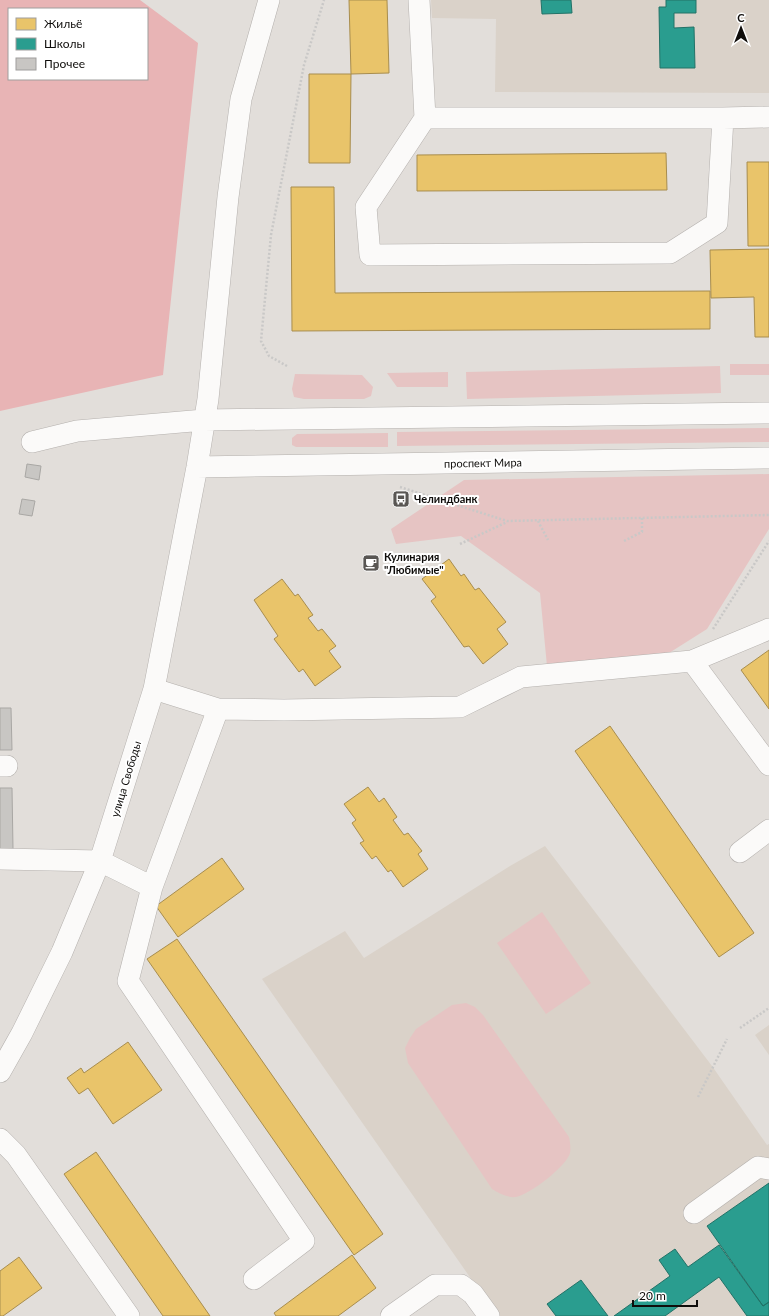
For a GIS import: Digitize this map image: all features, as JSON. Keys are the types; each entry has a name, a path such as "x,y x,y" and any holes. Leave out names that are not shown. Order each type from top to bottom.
{"street":[{"name":"улица Свободы","path":"0,1072 22,1033 62,952 100,861 154,688 197,467 213,365 228,197 241,99 269,0"},
{"path":"419,0 425,118 366,207 370,255 670,254 717,224 723,118"},
{"path":"425,118 769,117"},
{"path":"32,442 77,431 204,420 769,413"},
{"name":"проспект Мира","path":"197,467 769,458"},
{"path":"154,688 218,709 284,710 460,708 521,677 692,661 769,629"},
{"path":"692,661 769,765"},
{"path":"218,709 152,887 128,981 304,1241 254,1279"},
{"path":"740,852 769,830"},
{"path":"0,859 100,861 152,887"},
{"path":"0,1139 16,1155 129,1316"},
{"path":"694,1213 758,1167 769,1169"},
{"path":"391,1316 435,1285 461,1285 473,1294 489,1316"}],"path":[{"path":"287,366 269,356 261,341 271,235 301,80 324,0"},
{"path":"400,486 507,521 769,515"},
{"path":"624,541 642,532 642,518"},
{"path":"460,544 507,521"},
{"path":"538,521 548,540"},
{"path":"692,661 769,541"},
{"path":"740,1028 769,1008"},
{"path":"698,1097 726,1039"}],"shaded area":[{"path":"0,0 140,0 198,43 163,375 0,411"},
{"path":"431,0 769,0 769,93 495,92 496,19 432,18"},
{"path":"730,364 769,364 769,375 730,375"},
{"path":"720,366 721,393 467,399 466,372"},
{"path":"448,372 448,387 397,387 387,373"},
{"path":"295,374 362,375 373,387 371,396 364,399 304,399 294,397 292,389"},
{"path":"769,428 769,442 397,446 397,432"},
{"path":"388,433 388,447 296,447 292,445 292,438 297,434"},
{"path":"769,474 769,529 707,629 669,653 547,666 540,593 461,536 396,544 391,529 464,480"},
{"path":"545,846 712,1066 767,1145 769,1144 769,1316 497,1316 262,979 345,931 364,958 510,866"},
{"path":"542,912 591,983 546,1014 497,943"},
{"path":"466,1003 475,1007 483,1015 569,1137 570,1153 562,1165 538,1186 516,1197 500,1194 492,1189 408,1063 405,1048 416,1029 452,1005"},
{"path":"769,1025 769,1055 755,1035"}],"building: Жильё":[{"path":"349,0 387,0 389,73 351,74"},
{"path":"309,74 351,74 350,163 309,163"},
{"path":"666,153 667,190 417,191 417,155"},
{"path":"747,162 769,162 769,246 748,246"},
{"path":"291,187 334,187 335,293 710,291 710,329 292,331"},
{"path":"769,249 769,337 755,337 754,297 711,298 710,250"},
{"path":"449,559 461,576 464,574 475,590 479,588 506,622 497,629 508,644 483,664 469,646 464,647 431,601 436,597 422,579"},
{"path":"282,579 295,596 298,594 313,615 308,618 318,631 322,629 336,646 329,651 341,667 315,686 303,669 299,672 274,639 278,636 254,600"},
{"path":"769,650 769,709 741,670"},
{"path":"610,726 754,933 719,957 575,751"},
{"path":"368,787 379,802 384,798 397,817 393,820 404,835 408,833 422,851 418,854 428,869 403,887 391,870 388,872 376,856 372,859 360,843 364,841 352,823 356,820 344,804"},
{"path":"222,858 244,889 178,937 156,906"},
{"path":"177,939 383,1234 354,1255 147,959"},
{"path":"128,1042 162,1090 113,1124 88,1088 79,1094 67,1078 81,1068 84,1073"},
{"path":"96,1152 210,1316 163,1316 64,1174"},
{"path":"352,1255 376,1288 338,1316 276,1316 274,1313"},
{"path":"19,1257 42,1288 3,1316 0,1316 0,1271"}],"building: Школы":[{"path":"541,0 571,0 572,13 542,14"},
{"path":"666,0 696,0 696,13 674,13 674,28 694,27 695,68 660,68 659,7 666,7"},
{"path":"769,1183 769,1302 763,1306 707,1226"},
{"path":"719,1245 763,1306 769,1302 769,1316 747,1316 719,1277 665,1316 614,1316 670,1276 659,1260 675,1249 688,1267"},
{"path":"581,1280 608,1316 556,1316 547,1304"}],"building: Прочее":[{"path":"27,464 41,466 39,480 25,477"},
{"path":"22,499 35,501 32,516 19,514"},
{"path":"0,708 11,708 12,750 0,750"},
{"path":"0,788 12,788 13,849 0,849"}],"place":[{"name":"Челиндбанк","path":"401,499"},
{"name":"Кулинария \"Любимые\"","path":"371,563"}]}
